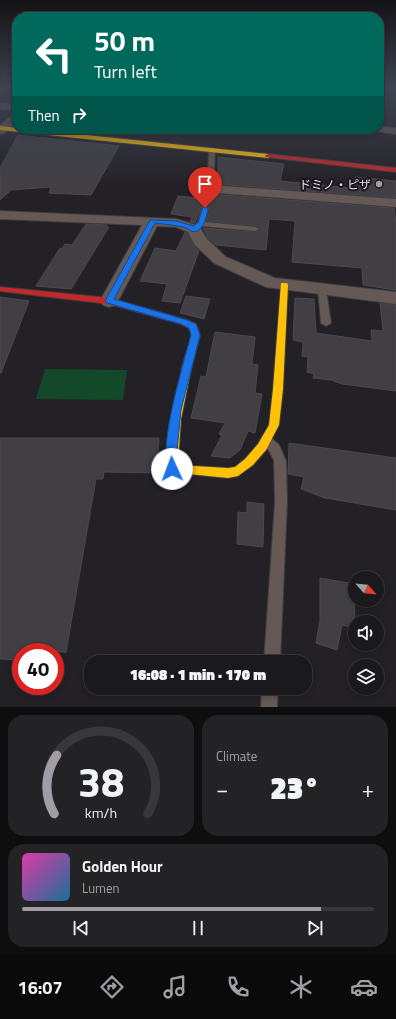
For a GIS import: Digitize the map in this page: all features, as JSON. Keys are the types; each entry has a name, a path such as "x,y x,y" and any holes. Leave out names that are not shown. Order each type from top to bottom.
{"street":[{"path":"1,129 12,121"},
{"path":"1,129 12,130"},
{"path":"384,130 396,131"},
{"path":"51,134 396,170"},
{"path":"210,189 396,203"},
{"path":"0,215 152,221 177,223 197,227 200,241 220,260 272,283 396,298"},
{"path":"109,301 152,221"},
{"path":"0,289 109,301 184,322 193,326 196,335 176,410 172,451 172,469 228,473 238,471 249,462 266,440 274,425 278,389 284,285"}],"lane":[{"path":"211,174 212,150"},
{"path":"205,208 197,227 255,229"},
{"path":"322,290 326,322"},
{"path":"266,440 275,449 280,461 281,502 272,655"},
{"path":"269,707 270,695"}],"green space":[{"path":"45,369 127,370 123,400 36,399"}],"building":[{"path":"18,135 119,146 91,195 49,193 51,187 11,190 0,200 0,168"},
{"path":"218,157 284,164 280,181 351,188 351,183 354,183 355,177 396,181 396,198 215,184 218,175"},
{"path":"212,194 394,208 396,223 396,290 363,285 362,268 292,262 295,221 269,219 266,250 216,245 208,238 203,228 255,232 260,228 255,226 207,221 210,207 206,205 201,206 195,223 190,222 192,217 171,214 178,196 210,199"},
{"path":"86,224 107,225 106,227 109,227 71,289 36,286 60,248 62,249 65,244 72,245"},
{"path":"185,232 193,245 199,251 180,303 162,301 167,284 140,281 155,248 176,251"},
{"path":"186,296 210,299 204,319 180,313"},
{"path":"0,297 29,301 1,373 0,373"},
{"path":"295,298 314,299 316,333 372,341 371,330 383,331 380,303 396,305 396,391 342,384 331,380 313,378 314,374 307,372 308,357 302,356 303,342 293,340"},
{"path":"215,332 255,337 252,364 258,365 255,393 262,394 255,433 248,431 240,450 230,458 211,456 222,435 219,434 225,423 191,418 201,376 206,377"},
{"path":"0,438 159,438 159,473 104,472 103,479 96,479 66,652 64,652 64,643 12,643 12,660 0,659"},
{"path":"289,443 396,458 396,510 325,498 301,489 304,477 288,474"},
{"path":"247,502 264,504 263,547 237,544 238,512 247,513"},
{"path":"320,578 348,583 348,607 355,607 355,615 348,615 348,626 342,625 337,650 316,643 320,621"}],"traffic: slow":[{"path":"0,128 12,129"},
{"path":"57,134 268,156"},
{"path":"186,370 176,419 172,469 228,473 238,471 249,462 262,447 274,425 278,389 284,285"}],"traffic: jam":[{"path":"268,156 396,170"},
{"path":"0,289 109,301 184,322 193,326 196,335 186,370"}],"place":[{"name":"ドミノ・ピザ","path":"379,184"}],"route":[{"path":"172,469 172,451 176,410 196,335 193,326 184,322 109,301 152,221 177,223 194,229 201,224 205,208"}]}
